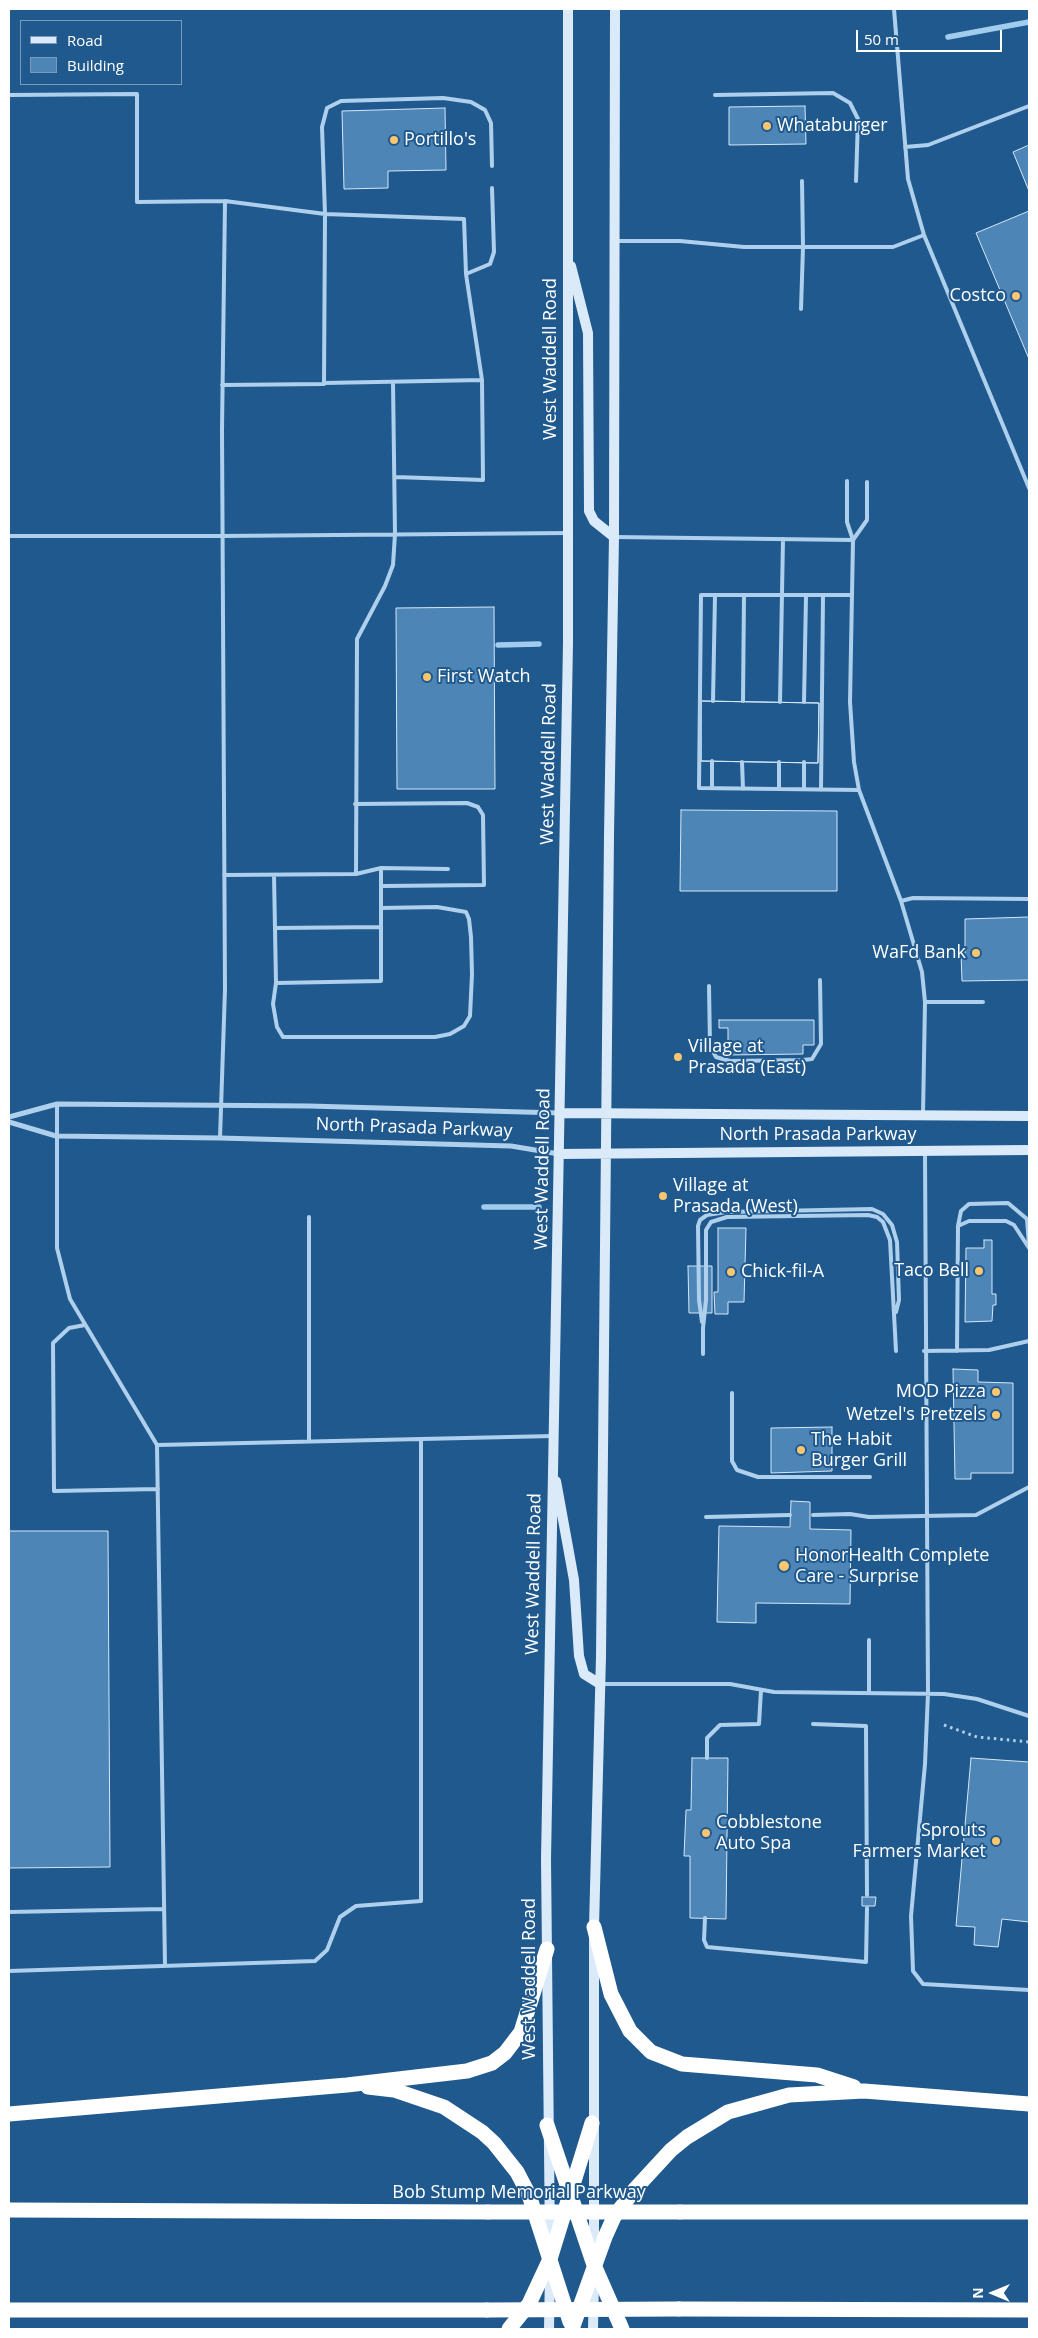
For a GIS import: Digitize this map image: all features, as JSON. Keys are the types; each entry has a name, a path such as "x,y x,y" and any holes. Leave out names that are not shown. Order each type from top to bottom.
{"highway":[{"path":"594,1927 610,1994 630,2031 651,2052 682,2064 817,2075 864,2090"},
{"path":"9,2114 347,2085 466,2071 492,2063 505,2053 521,2032 547,1949"},
{"path":"347,2085 394,2090 418,2097 444,2107 482,2132 517,2172 532,2203 572,2329"},
{"path":"572,2329 594,2265 614,2217 634,2189 671,2150 705,2125 728,2112 789,2095 864,2090 1029,2104"},
{"path":"509,2329 529,2304 550,2259 592,2123"},
{"path":"547,2125 594,2265 622,2329"},
{"name":"Bob Stump Memorial Parkway","path":"9,2210 1029,2212"},
{"path":"9,2310 1029,2310"}],"main road":[{"name":"West Waddell Road","path":"549,2329 547,1949 552,1460 560,1113 568,533 568,9"},
{"path":"594,2329 592,2123 594,1927 600,1684 614,537 613,241 615,9"},
{"path":"567,253 588,333 589,511 594,521 614,537"},
{"name":"North Prasada Parkway","path":"560,1113 1029,1116"},
{"name":"North Prasada Parkway","path":"559,1154 1029,1150"},
{"path":"552,1460 574,1580 579,1656 584,1674 600,1684"}],"street":[{"name":"North Prasada Parkway","path":"9,1117 57,1104 560,1113"},
{"name":"North Prasada Parkway","path":"9,1122 56,1136 220,1138 511,1146 559,1154"}],"lane":[{"path":"894,9 908,179 924,235 1029,488"},
{"path":"715,95 833,93 850,103 858,119 856,181"},
{"path":"9,95 137,94 137,202 225,201 325,214 464,220 466,274 482,380 483,480 394,477"},
{"path":"324,383 325,214 322,127 327,108 341,102 442,98 471,102 485,110 491,123 492,166"},
{"path":"905,147 928,145 1029,106"},
{"path":"801,309 803,247 802,181"},
{"path":"466,274 490,264 494,252 492,188"},
{"path":"220,1138 222,1106 224,874 222,385 225,201"},
{"path":"613,241 680,241 744,247 893,247 924,235"},
{"path":"222,385 482,380"},
{"path":"356,874 357,639 388,579 393,565 395,534 393,382"},
{"path":"847,481 847,522 853,540 850,702 854,762 859,790 901,901 922,972 925,1002 923,1116"},
{"path":"853,540 867,520 867,482"},
{"path":"9,536 568,533"},
{"path":"614,537 853,540"},
{"path":"780,702 783,539"},
{"path":"852,595 701,595 699,788 859,790"},
{"path":"713,701 715,595"},
{"path":"742,701 744,595"},
{"path":"804,702 806,596"},
{"path":"821,790 823,596"},
{"path":"712,761 712,788"},
{"path":"742,762 742,788"},
{"path":"778,789 779,762"},
{"path":"804,762 804,789"},
{"path":"355,804 467,803 478,807 483,815 484,885 382,886"},
{"path":"224,874 356,874 381,868 448,869"},
{"path":"276,983 381,982 381,868"},
{"path":"274,875 276,983 273,1004 278,1027 283,1037 435,1037 450,1034 464,1026 470,1016 472,974 471,937 469,918 466,912 437,907 381,908"},
{"path":"901,901 913,898 1029,899"},
{"path":"275,928 381,928"},
{"path":"709,986 710,1046 716,1058 730,1061 802,1060 812,1059 821,1044 820,980"},
{"path":"925,1002 984,1002"},
{"path":"57,1104 57,1248 70,1299 157,1445 165,1966"},
{"path":"925,1151 924,1351 928,1517 928,1693 925,1764 910,1916 913,1971 924,1984 1029,1990"},
{"path":"957,1351 958,1226 961,1211 969,1204 1008,1203 1027,1219 1029,1246"},
{"path":"703,1328 699,1300 698,1226 700,1220 707,1215 726,1212 872,1209 883,1214 892,1225 897,1242 899,1300 896,1314"},
{"path":"703,1354 706,1300 706,1230 711,1222 727,1217 868,1215 877,1217 883,1222 890,1240 896,1314 896,1351"},
{"path":"309,1217 309,1442"},
{"path":"958,1226 969,1220 1006,1221 1014,1225 1029,1246"},
{"path":"85,1325 69,1328 53,1344 54,1490 158,1490"},
{"path":"924,1351 989,1350 1029,1341"},
{"path":"732,1393 732,1461 737,1470 758,1477 870,1477"},
{"path":"157,1445 553,1436"},
{"path":"9,1971 315,1961 327,1950 340,1917 356,1906 421,1901 421,1439"},
{"path":"813,1515 850,1514 869,1517 928,1517 976,1515 1029,1487"},
{"path":"706,1517 790,1515"},
{"path":"869,1640 869,1693"},
{"path":"600,1684 730,1684 781,1693 928,1693 977,1699 1029,1716"},
{"path":"706,1758 706,1738 720,1725 759,1724 761,1690"},
{"path":"813,1724 866,1726 867,1895"},
{"path":"705,1918 704,1940 707,1947 866,1962 867,1908"},
{"path":"9,1912 163,1909"}],"path":[{"path":"944,1725 977,1737 1029,1742"}],"building":[{"name":"Whataburger","path":"805,106 806,144 729,145 729,107"},
{"name":"Portillo's","path":"445,108 446,170 388,171 388,188 344,189 342,111"},
{"path":"1029,145 1029,191 1013,152"},
{"name":"Costco","path":"1029,211 1029,359 976,233"},
{"path":"494,607 495,789 397,789 396,608"},
{"path":"701,701 819,703 818,763 701,761"},
{"path":"701,701 819,703 818,763 701,761"},
{"path":"681,810 837,811 837,891 680,891"},
{"path":"1029,917 1029,980 962,981 961,953 965,953 965,919"},
{"path":"719,1020 814,1020 814,1045 803,1045 803,1054 728,1055 728,1028 719,1028"},
{"name":"Chick-fil-A","path":"718,1228 746,1228 744,1302 728,1302 728,1314 715,1314 714,1292 718,1292"},
{"name":"Taco Bell","path":"984,1240 992,1240 992,1294 996,1294 996,1305 993,1305 992,1321 965,1322 966,1248 984,1248"},
{"path":"688,1266 712,1266 712,1313 689,1313"},
{"path":"953,1369 978,1370 978,1382 1013,1383 1013,1473 971,1473 971,1479 955,1479"},
{"name":"The Habit Burger Grill","path":"832,1427 832,1471 771,1473 771,1428"},
{"name":"HonorHealth Complete Care - Surprise","path":"791,1501 810,1502 810,1529 851,1530 850,1604 756,1603 756,1623 717,1622 719,1526 790,1527"},
{"path":"9,1531 108,1531 110,1867 9,1868"},
{"name":"Cobblestone Auto Spa","path":"692,1758 728,1758 726,1919 690,1918 690,1856 684,1856 686,1810 691,1810"},
{"name":"Sprouts Farmers Market","path":"971,1758 1029,1762 1029,1922 1002,1919 998,1947 974,1945 975,1927 956,1926"},
{"path":"862,1897 876,1897 875,1906 862,1906"}],"waterway":[{"path":"948,37 1029,22"},
{"path":"498,645 539,644"},
{"path":"484,1207 539,1207"}],"place":[{"name":"Whataburger","path":"767,126"},
{"name":"Portillo's","path":"394,140"},
{"name":"Costco","path":"1016,296"},
{"name":"First Watch","path":"427,677"},
{"name":"WaFd Bank","path":"976,953"},
{"name":"Village at Prasada (East)","path":"678,1057"},
{"name":"Village at Prasada (West)","path":"663,1196"},
{"name":"Taco Bell","path":"979,1271"},
{"name":"Chick-fil-A","path":"731,1272"},
{"name":"MOD Pizza","path":"996,1392"},
{"name":"Wetzel's Pretzels","path":"996,1415"},
{"name":"The Habit Burger Grill","path":"801,1450"},
{"name":"HonorHealth Complete Care - Surprise","path":"784,1566"},
{"name":"Cobblestone Auto Spa","path":"706,1833"},
{"name":"Sprouts Farmers Market","path":"996,1841"}]}
